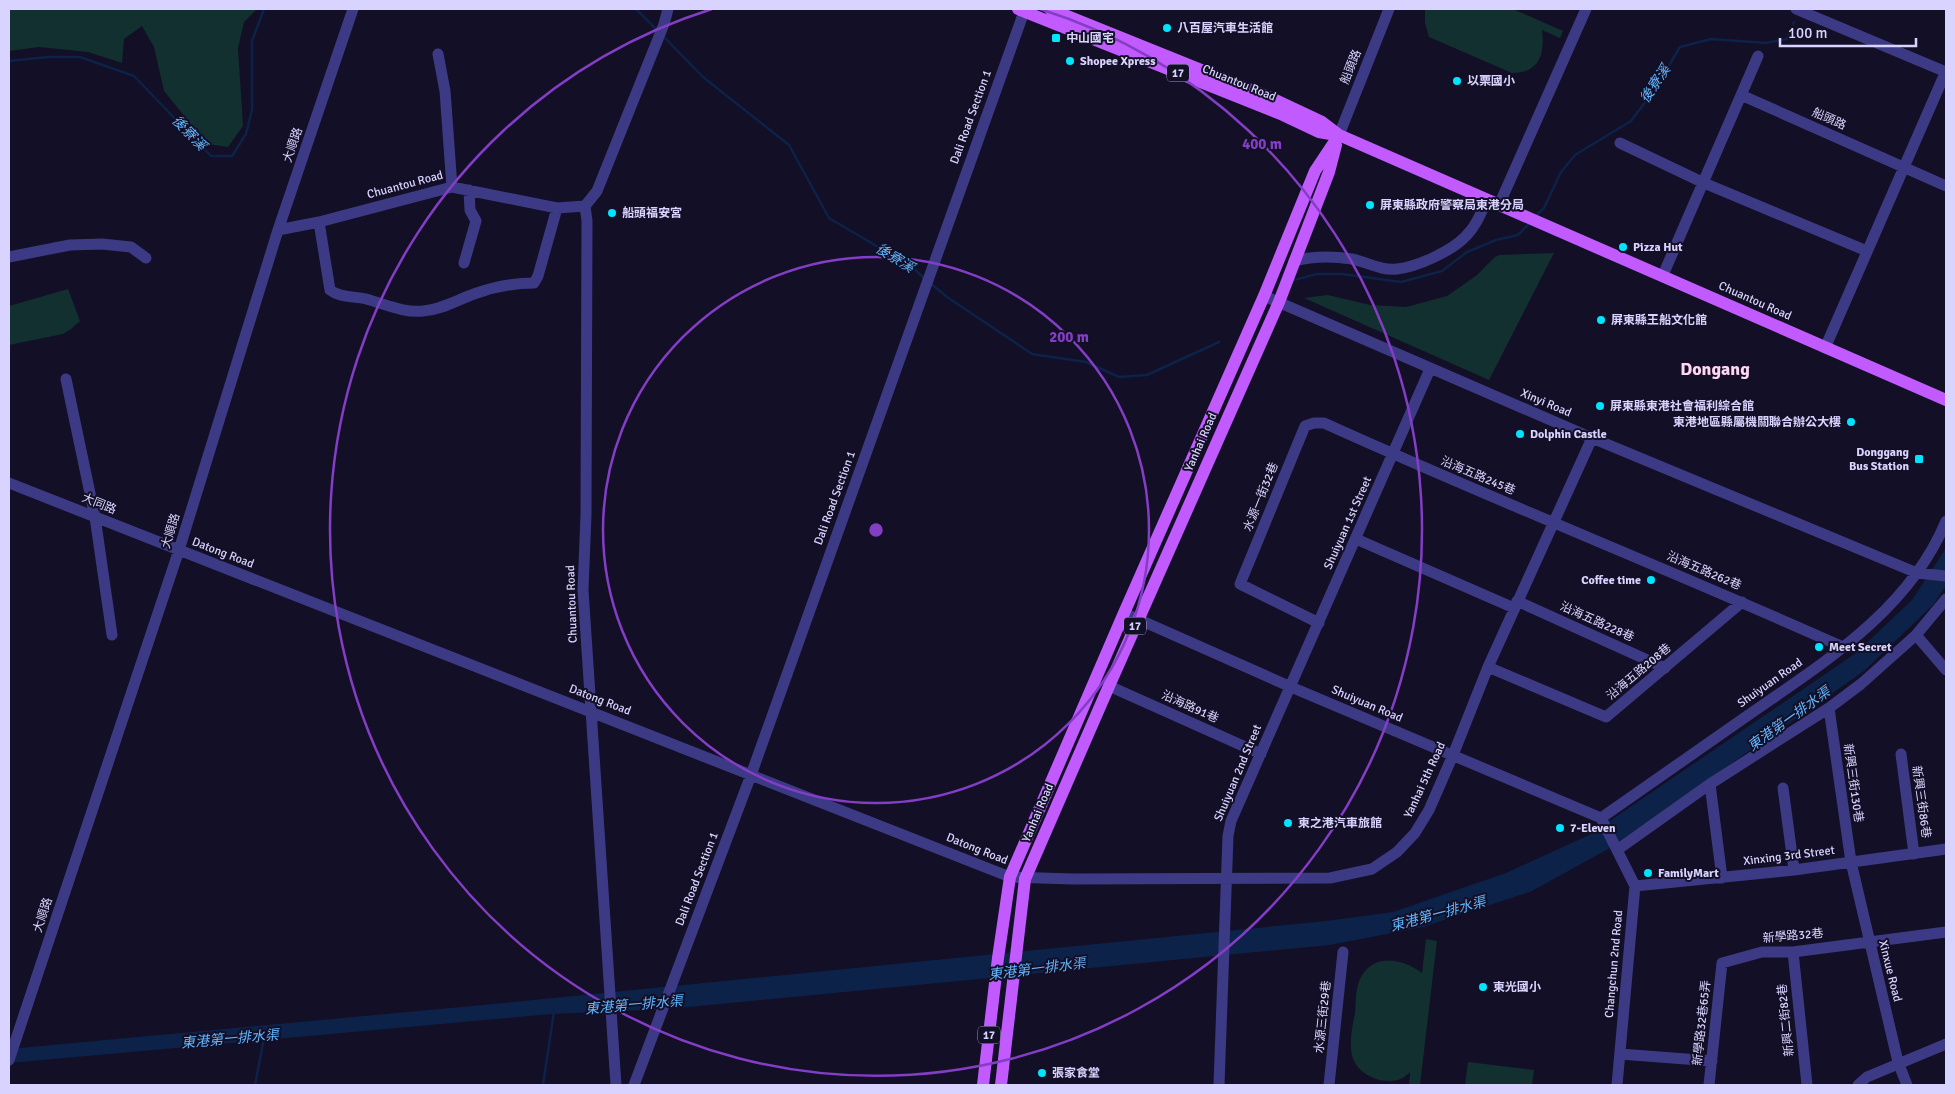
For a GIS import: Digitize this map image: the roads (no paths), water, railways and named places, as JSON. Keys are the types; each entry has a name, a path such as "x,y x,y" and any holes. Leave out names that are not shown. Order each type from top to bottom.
{"main road":[{"name":"Chuantou Road","path":"1050,9 1271,98 1322,122 1339,135 1946,400"},
{"name":"Chuantou Road","path":"1023,10 1283,115 1319,132 1339,135"},
{"name":"Yanhai Road","path":"1001,1085 1026,879 1108,686 1279,302 1329,172 1339,135"},
{"name":"17","path":"1264,296 1315,171 1339,135"},
{"name":"Yanhai Road","path":"983,1085 994,986 1010,877 1264,296"}],"street":[{"name":"大順路","path":"9,1060 179,550 278,230 353,9"},
{"path":"585,206 597,190 664,24 668,9"},
{"name":"船頭路","path":"1339,135 1389,9"},
{"path":"1294,261 1314,256 1352,259 1396,270 1440,256 1465,237 1493,202 1586,9"},
{"path":"1796,9 1946,72 1826,348"},
{"name":"Dali Road Section 1","path":"634,1085 751,775 1023,10"},
{"path":"438,54 445,91 452,187"},
{"path":"1663,276 1758,56"},
{"name":"船頭路","path":"1742,95 1946,186"},
{"path":"1620,143 1704,183 1867,251"},
{"name":"Chuantou Road","path":"278,230 319,222 452,187 557,208 585,206 587,221 586,496 583,590 616,1085"},
{"path":"464,263 476,221 470,210 469,190"},
{"path":"319,222 330,290 336,295 364,298 402,310 423,311 439,308 494,287 534,283 538,276 557,208"},
{"path":"9,257 70,245 102,244 131,247 146,258"},
{"name":"Xinyi Road","path":"1264,296 1592,438 1917,574 1946,576"},
{"name":"Shuiyuan 1st Street","path":"1291,687 1430,369"},
{"path":"66,379 95,517 112,635"},
{"name":"水源一街32巷","path":"1319,623 1240,584 1305,426 1314,423 1324,423 1393,455"},
{"name":"Yanhai 5th Road","path":"1010,877 1026,879 1330,878 1372,869 1397,852 1415,832 1429,810 1488,667 1592,438"},
{"name":"沿海五路245巷","path":"1393,455 1553,522"},
{"name":"大同路","path":"9,483 179,550"},
{"name":"Shuiyuan Road","path":"1124,613 1291,687 1601,818 1785,690 1843,647 1886,610 1917,574 1946,521"},
{"name":"沿海五路262巷","path":"1553,522 1843,647"},
{"name":"沿海五路228巷","path":"1356,539 1665,668"},
{"name":"Datong Road","path":"179,550 1010,877"},
{"path":"1616,848 1710,784 1829,708 1861,684 1916,635 1946,598"},
{"name":"沿海五路208巷","path":"1488,667 1606,717 1742,602"},
{"path":"1916,635 1946,670"},
{"name":"沿海路91巷","path":"1108,686 1261,754"},
{"name":"Shuiyuan 2nd Street","path":"1219,1085 1228,836 1231,821 1291,687"},
{"name":"新興三街130巷","path":"1829,708 1851,862"},
{"name":"新興三街86巷","path":"1900,754 1914,854"},
{"path":"1710,784 1722,878"},
{"path":"1783,788 1794,870"},
{"path":"1601,818 1635,886"},
{"name":"Xinxing 3rd Street","path":"1635,886 1794,870 1946,849"},
{"name":"Xinxue Road","path":"1851,862 1868,941 1898,1062 1907,1085"},
{"name":"Changchun 2nd Road","path":"1618,1085 1635,886"},
{"name":"新學路32巷","path":"1722,963 1762,952 1793,952 1946,932"},
{"name":"水源三街29巷","path":"1330,1085 1343,952"},
{"name":"新興二街82巷","path":"1793,952 1807,1085"},
{"name":"新學路32巷65弄","path":"1709,1085 1722,963"},
{"path":"1858,1085 1867,1077 1898,1062 1946,1044"},
{"path":"1620,1054 1712,1060"}],"water":[{"name":"東港第一排水渠","path":"1946,548 1946,585 1934,604 1864,671 1610,848 1532,891 1423,927 1330,945 668,1009 552,1014 9,1063 9,1049 504,1003 1326,921 1393,912 1506,873 1589,835 1856,653 1912,600"}],"waterway":[{"name":"後寮溪","path":"9,61 48,57 80,57 134,76 211,156 232,156 246,134 252,110 252,41 264,9"},
{"name":"後寮溪","path":"636,9 658,31"},
{"name":"後寮溪","path":"1535,217 1544,208 1561,172 1575,155 1631,121 1655,89 1680,47 1711,39 1766,43 1787,39 1794,22"},
{"name":"後寮溪","path":"663,36 703,77 789,145 829,218 912,267 924,278"},
{"path":"1294,280 1317,274 1342,274 1401,282 1442,271 1467,252 1496,240 1518,235 1530,223"},
{"name":"後寮溪","path":"930,283 947,297 1032,354 1086,362 1119,377 1147,375 1219,342"},
{"path":"543,1085 554,1012"},
{"name":"東港第一排水渠","path":"255,1085 264,1038"}],"place":[{"name":"八百屋汽車生活館","path":"1167,28"},
{"name":"中山國宅","path":"1056,38"},
{"name":"Shopee Xpress","path":"1070,61"},
{"name":"以栗國小","path":"1457,81"},
{"name":"屏東縣政府警察局東港分局","path":"1370,205"},
{"name":"船頭福安宮","path":"612,213"},
{"name":"Pizza Hut","path":"1623,247"},
{"name":"屏東縣王船文化館","path":"1601,320"},
{"name":"屏東縣東港社會福利綜合館","path":"1600,406"},
{"name":"東港地區縣屬機關聯合辦公大樓","path":"1851,422"},
{"name":"Dolphin Castle","path":"1520,434"},
{"name":"Donggang Bus Station","path":"1919,459"},
{"name":"Coffee time","path":"1651,580"},
{"name":"Meet Secret","path":"1819,647"},
{"name":"東之港汽車旅館","path":"1288,823"},
{"name":"7-Eleven","path":"1560,828"},
{"name":"FamilyMart","path":"1648,873"},
{"name":"東光國小","path":"1483,987"},
{"name":"張家食堂","path":"1042,1073"}],"district":[{"name":"Dongang","path":"1715,369"}]}
